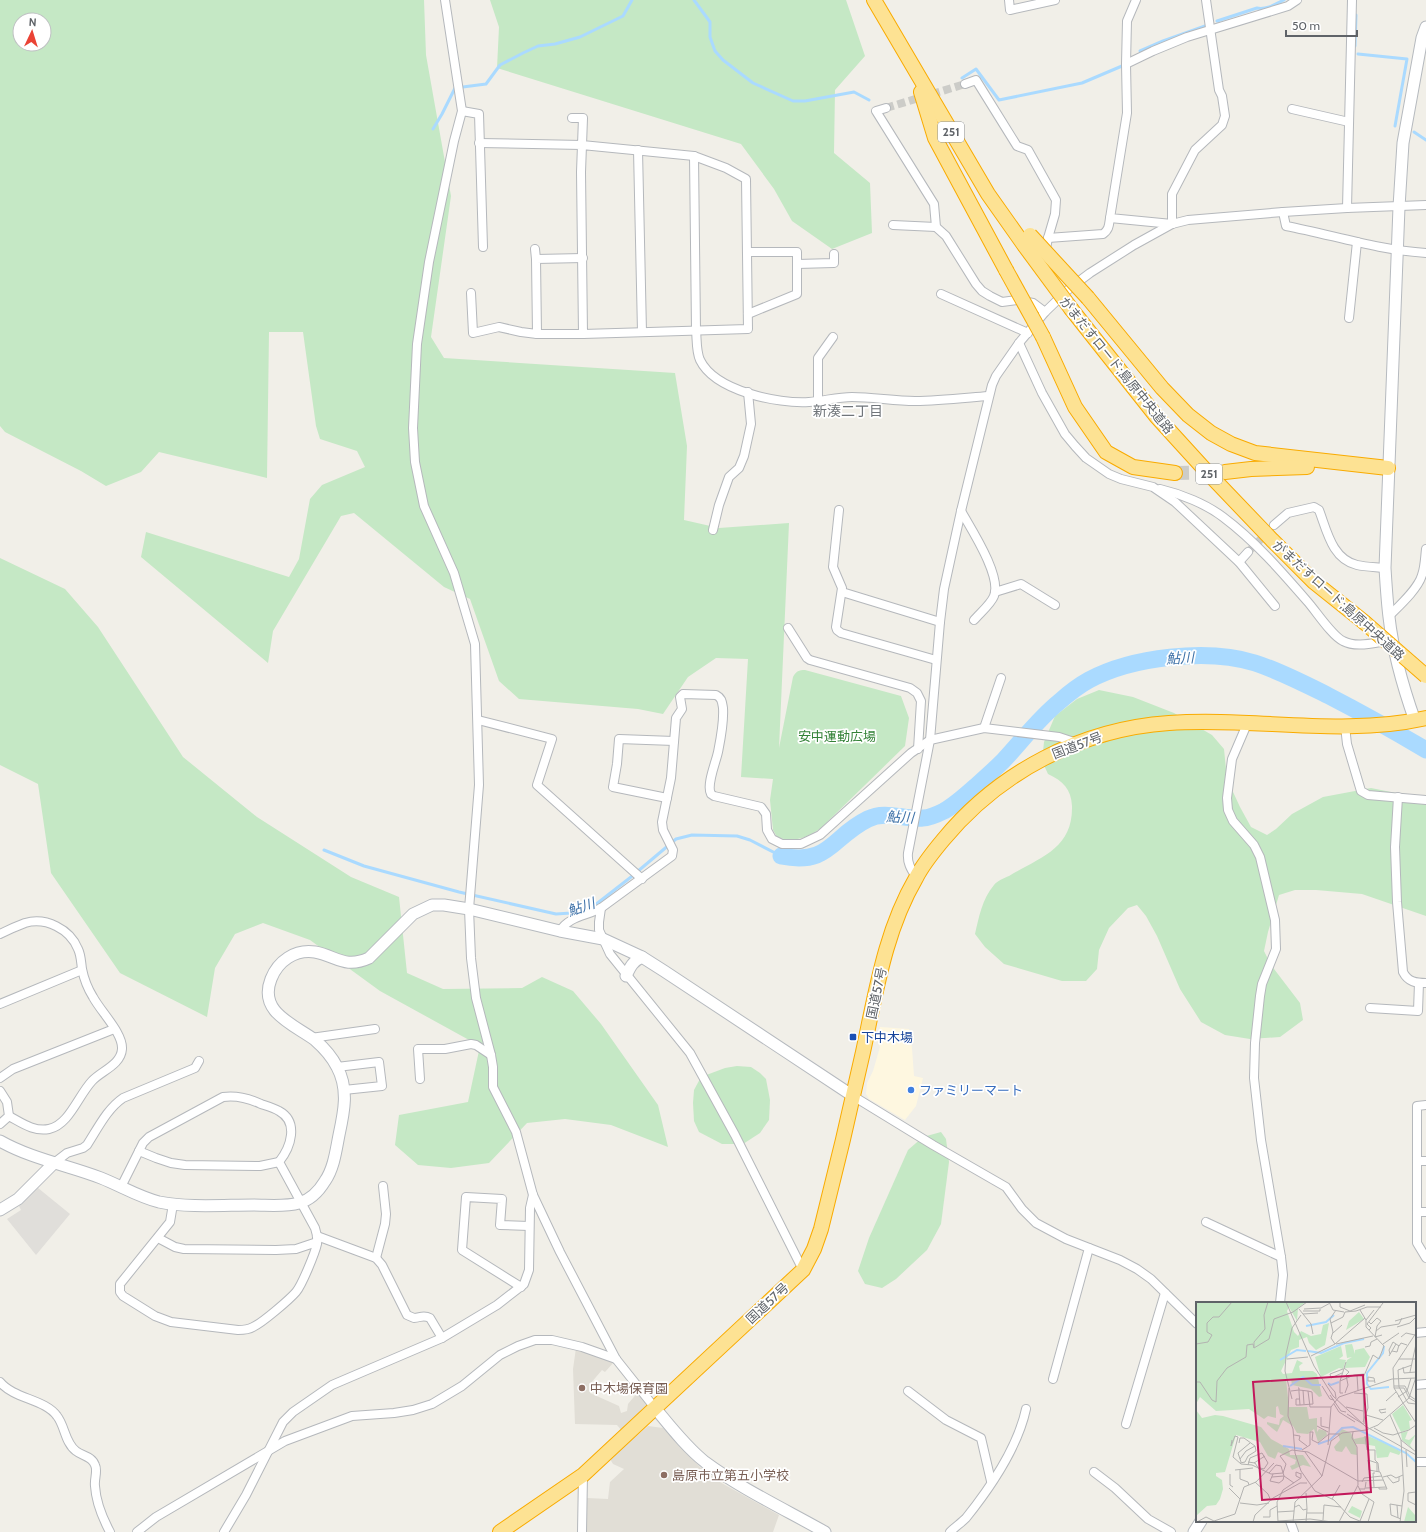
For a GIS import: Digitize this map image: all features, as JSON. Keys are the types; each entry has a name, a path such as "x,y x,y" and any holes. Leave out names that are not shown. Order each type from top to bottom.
{"highway":[{"name":"がまだすロード;島原中央道路","path":"874,0 988,194 1027,240 1072,310 1156,416 1272,540 1309,576 1426,676"},
{"path":"914,69 936,138 1043,337 1075,408 1106,452 1133,467 1175,474"},
{"path":"1027,240 1088,298 1162,388 1188,415 1211,433 1232,444 1255,453 1388,468"},
{"path":"1225,472 1282,467 1368,466"},
{"name":"国道57号","path":"500,1532 583,1475 803,1270 822,1229 884,955 892,929 916,877 930,856 953,828 974,808 999,786 1028,766 1077,743 1137,727 1168,723 1195,722 1373,726 1421,720"}],"street":[{"path":"445,0 462,111 454,141 429,262 418,344 412,428 415,462 424,506 454,573 475,644 479,785 470,904 471,958 476,998 491,1055 493,1067 493,1087 516,1132 533,1195 563,1258 616,1359 677,1435 705,1461 734,1481 825,1532"},
{"path":"1009,0 1010,10 1055,0"},
{"path":"1048,238 1103,234 1107,232 1127,114 1127,21 1136,0"},
{"path":"1172,224 1172,194 1195,150 1222,125 1225,116 1222,96 1219,90 1206,0"},
{"path":"1126,64 1187,37 1288,6 1297,0"},
{"path":"1347,208 1352,0"},
{"path":"1421,720 1402,682 1392,640 1388,616 1385,568 1398,207 1403,143 1422,38 1426,27"},
{"path":"966,84 976,80 1017,146 1028,150 1054,194 1056,207 1045,257 1053,270 1070,288"},
{"path":"886,108 876,111 934,204 936,226 946,236 976,284 982,291 1002,302 1017,300 1033,303 1045,312"},
{"path":"1292,109 1349,122"},
{"path":"462,111 479,114 484,247"},
{"path":"572,118 583,118 583,334"},
{"path":"471,293 473,333 498,327 537,334 748,329 746,179 726,168 694,156 582,145 479,143"},
{"path":"638,150 642,332"},
{"path":"694,156 696,330 700,359 706,369 715,377 729,386 748,392 781,400 809,402 840,397 915,401 988,396"},
{"path":"916,877 909,867 908,860 930,740 936,660 944,589 960,511 988,396 996,376 1019,343 1045,312 1070,288 1090,272 1172,224 1188,220 1283,212 1426,205"},
{"path":"1283,212 1286,226 1397,251 1426,254"},
{"path":"1110,218 1172,224"},
{"path":"893,225 936,226"},
{"path":"1350,318 1357,242"},
{"path":"535,249 537,334"},
{"path":"747,252 797,252 797,294 748,314"},
{"path":"797,264 834,264 834,254"},
{"path":"536,259 583,258"},
{"path":"941,294 1028,333"},
{"path":"818,400 818,358 833,338"},
{"path":"1019,343 1042,393 1065,434 1086,458 1109,474 1121,479 1183,495 1222,516 1248,538 1281,570 1320,616 1333,634 1342,641 1354,644 1392,640"},
{"path":"714,530 719,505 729,477 739,468 744,456 751,424 748,392"},
{"path":"1153,487 1175,502 1239,562 1276,606"},
{"path":"1274,525 1288,513 1314,507 1319,510 1334,549 1339,555 1352,564 1358,566 1385,568"},
{"path":"838,510 834,567 835,574 842,585 842,592 836,627 839,631 936,660"},
{"path":"960,511 981,546 992,570 995,585 994,597 974,620"},
{"path":"1388,616 1418,583 1422,575 1426,550"},
{"path":"1239,562 1248,552"},
{"path":"995,592 1021,584 1055,605"},
{"path":"842,592 940,622"},
{"path":"788,628 807,658 810,660 910,688 917,692 921,701 918,749"},
{"path":"984,728 1001,678"},
{"path":"560,931 564,924 570,920 590,914 602,908 638,875 672,856 673,850 668,842 662,826 670,778 676,718 682,709 680,697 682,694 685,693 719,697 722,701 723,724 709,791 714,796 760,808 766,814 767,830 772,839 782,844 801,844 820,836 911,753 930,740 984,728 1028,732 1059,737 1077,743"},
{"path":"478,720 552,739 537,785 638,875"},
{"path":"1247,724 1232,759 1228,810 1233,821 1254,845 1260,857 1275,920 1276,949 1262,984 1260,996 1255,1043 1254,1078 1261,1140 1281,1257 1283,1275 1280,1302"},
{"path":"1345,726 1347,744 1361,791 1368,794 1426,800"},
{"path":"667,798 613,787 613,780 617,764 619,739 674,741"},
{"path":"1370,1008 1418,1011 1422,983 1408,980 1403,972 1397,902 1395,847 1398,797"},
{"path":"0,1141 32,1156 100,1178 145,1198 173,1204 280,1205 300,1203 316,1193 326,1180 332,1166 345,1103 344,1090 337,1067 325,1050 272,1008 268,995 271,981 277,967 292,955 307,952 321,954 341,962 363,961 374,955 413,914 419,910 432,905 470,904 560,931 603,939 642,957 853,1096 933,1145 1006,1187 1022,1209 1036,1223 1137,1269 1165,1293 1196,1323"},
{"path":"602,908 599,922 600,930 610,954 626,976 690,1053 736,1135 803,1270"},
{"path":"0,934 26,923 34,922 41,922 55,926 66,933 74,942 80,955 85,981 93,998 121,1041 122,1053 118,1059 91,1082 62,1124 50,1129 36,1130 10,1116 7,1102 0,1091"},
{"path":"626,976 635,960 642,957"},
{"path":"0,1004 82,970"},
{"path":"0,1078 13,1069 114,1029"},
{"path":"311,1038 375,1029"},
{"path":"420,1079 418,1049 445,1049 471,1044 476,1045 491,1055"},
{"path":"0,1210 18,1199 54,1163 67,1153 83,1148 87,1145 111,1108 117,1102 123,1098 194,1068 199,1060"},
{"path":"337,1067 380,1062 382,1086 344,1090"},
{"path":"121,1187 139,1151 143,1143 155,1133 222,1097 239,1096 278,1110 285,1115 290,1122 292,1130 290,1144 280,1162 260,1166 185,1165 171,1163 139,1151"},
{"path":"1426,1105 1417,1106 1422,1161 1422,1212 1417,1243 1426,1258"},
{"path":"0,1124 10,1116"},
{"path":"173,1204 170,1222 120,1284 120,1292 123,1296 155,1316 171,1322 238,1330 246,1330 254,1327 296,1292 301,1284 317,1239 315,1228 300,1203 280,1162"},
{"path":"376,1258 385,1224 386,1214 382,1186"},
{"path":"224,1532 246,1495 287,1417 332,1385 442,1338 497,1305 521,1287 527,1280 529,1270 529,1226 530,1208 533,1195"},
{"path":"521,1287 462,1250 466,1197 502,1198 500,1225 529,1226"},
{"path":"1206,1222 1281,1257"},
{"path":"158,1238 175,1247 184,1249 276,1250 296,1248 317,1239 376,1258 382,1265 407,1314 414,1318 424,1316 430,1318 442,1338"},
{"path":"1053,1379 1089,1248"},
{"path":"1126,1424 1165,1293"},
{"path":"1416,1333 1426,1332"},
{"path":"137,1532 156,1517 285,1441 352,1416 394,1413 413,1410 432,1404 462,1386 500,1355 518,1346 535,1340 552,1340 582,1347 616,1359"},
{"path":"0,1382 12,1392 50,1410 58,1416 70,1444 76,1451 90,1458 94,1462 96,1468 94,1485 97,1506 110,1532"},
{"path":"1416,1385 1426,1384"},
{"path":"908,1391 946,1420 981,1438 991,1481"},
{"path":"950,1532 965,1519 1014,1445 1022,1425 1026,1409"},
{"path":"1094,1472 1115,1488 1148,1518 1171,1532"},
{"path":"582,1532 583,1475"},
{"path":"1194,1532 1200,1522"},
{"path":"1290,1522 1294,1532"}],"shaded area":[{"path":"880,1027 909,1029 914,1076 923,1078 916,1106 905,1120 869,1099 866,1094 867,1083 873,1071 880,1047 877,1040"},
{"path":"38,1188 70,1214 36,1255 7,1219 21,1210 19,1206"},
{"name":"中木場保育園","path":"576,1348 602,1356 613,1363 605,1372 602,1370 590,1384 590,1393 619,1406 621,1413 627,1411 628,1404 638,1392 651,1405 622,1431 617,1425 575,1424 573,1369"},
{"name":"島原市立第五小学校","path":"648,1426 663,1428 701,1468 718,1481 779,1515 773,1532 586,1532 587,1498 608,1499 610,1482 624,1469 613,1464 610,1459"}],"green space":[{"name":"安中運動広場","path":"0,0 424,0 426,55 451,196 431,337 444,358 675,373 687,446 684,520 719,528 789,523 779,748 793,677 795,673 801,670 901,696 909,718 905,746 821,828 805,837 789,840 777,837 773,830 770,800 773,779 741,777 748,659 716,658 688,677 663,714 638,709 519,699 499,681 470,599 444,587 354,513 341,516 273,631 268,663 141,557 146,532 289,577 299,559 310,499 322,485 365,467 357,451 320,439 316,426 303,332 269,332 267,478 159,452 141,472 106,486 81,471 5,432 0,426"},
{"path":"490,0 846,0 865,56 835,90 834,153 870,183 872,233 832,249 792,221 774,189 741,144 497,68 499,27"},
{"path":"0,558 65,589 98,627 183,757 257,817 351,877 399,897 407,973 443,989 522,988 542,977 573,991 601,1024 658,1105 668,1147 611,1125 565,1119 527,1123 489,1163 451,1168 418,1165 395,1145 399,1115 468,1102 480,1046 380,991 310,940 263,923 235,934 215,968 207,1017 120,973 51,873 38,784 0,765"},
{"path":"1099,690 1133,697 1174,713 1212,735 1224,749 1227,779 1251,827 1267,835 1292,814 1323,797 1371,788 1426,799 1426,916 1362,894 1316,890 1295,890 1279,895 1264,951 1271,965 1300,1003 1303,1020 1280,1037 1250,1039 1225,1035 1201,1022 1180,989 1157,936 1146,916 1137,905 1128,908 1109,928 1099,950 1097,969 1086,981 1062,981 1004,964 985,947 975,934 982,908 990,890 995,884 1043,857 1061,842 1067,832 1071,821 1072,806 1070,795 1062,783 1048,774 1042,761 1044,742 1055,716 1077,699"},
{"path":"737,1066 751,1067 766,1079 770,1100 769,1120 760,1133 743,1144 722,1144 699,1132 694,1121 694,1090 701,1077 725,1068"},
{"path":"941,1132 946,1139 949,1162 941,1224 927,1250 896,1279 882,1288 865,1284 858,1271 869,1238 908,1150 923,1137"}],"waterway":[{"path":"433,129 455,88 486,84 500,65 523,53 538,46 555,44 580,37 623,16 632,0"},
{"path":"694,0 710,22 710,37 715,51 723,60 753,83 793,101 805,101 854,92 869,100"},
{"path":"1217,21 1257,8 1274,5 1284,0"},
{"path":"1355,46 1356,15"},
{"path":"1140,51 1205,26"},
{"path":"1358,54 1407,59 1395,126"},
{"path":"962,78 976,69 999,100 1082,83 1122,66"},
{"path":"1414,132 1426,140"},
{"name":"鮎川","path":"781,856 797,858 810,857 820,853 829,848 856,826 875,816 888,815 925,818 934,816 944,811 960,800 993,771 1044,716 1073,690 1089,680 1107,672 1126,666 1170,657 1215,656 1236,658 1264,666 1302,682 1378,722 1426,750"},
{"name":"鮎川","path":"324,850 364,866 459,892 556,914 571,913 595,905 676,839 692,835 737,836 750,840 781,856"}],"tunnel":[{"path":"886,108 965,84"},
{"path":"1175,473 1225,472"},
{"path":"1248,552 1269,531"}],"place":[{"name":"下中木場","path":"853,1037"},
{"name":"ファミリーマート","path":"911,1090"},
{"name":"中木場保育園","path":"582,1388"},
{"name":"島原市立第五小学校","path":"664,1475"}],"district":[{"name":"新湊二丁目","path":"848,411"}]}
